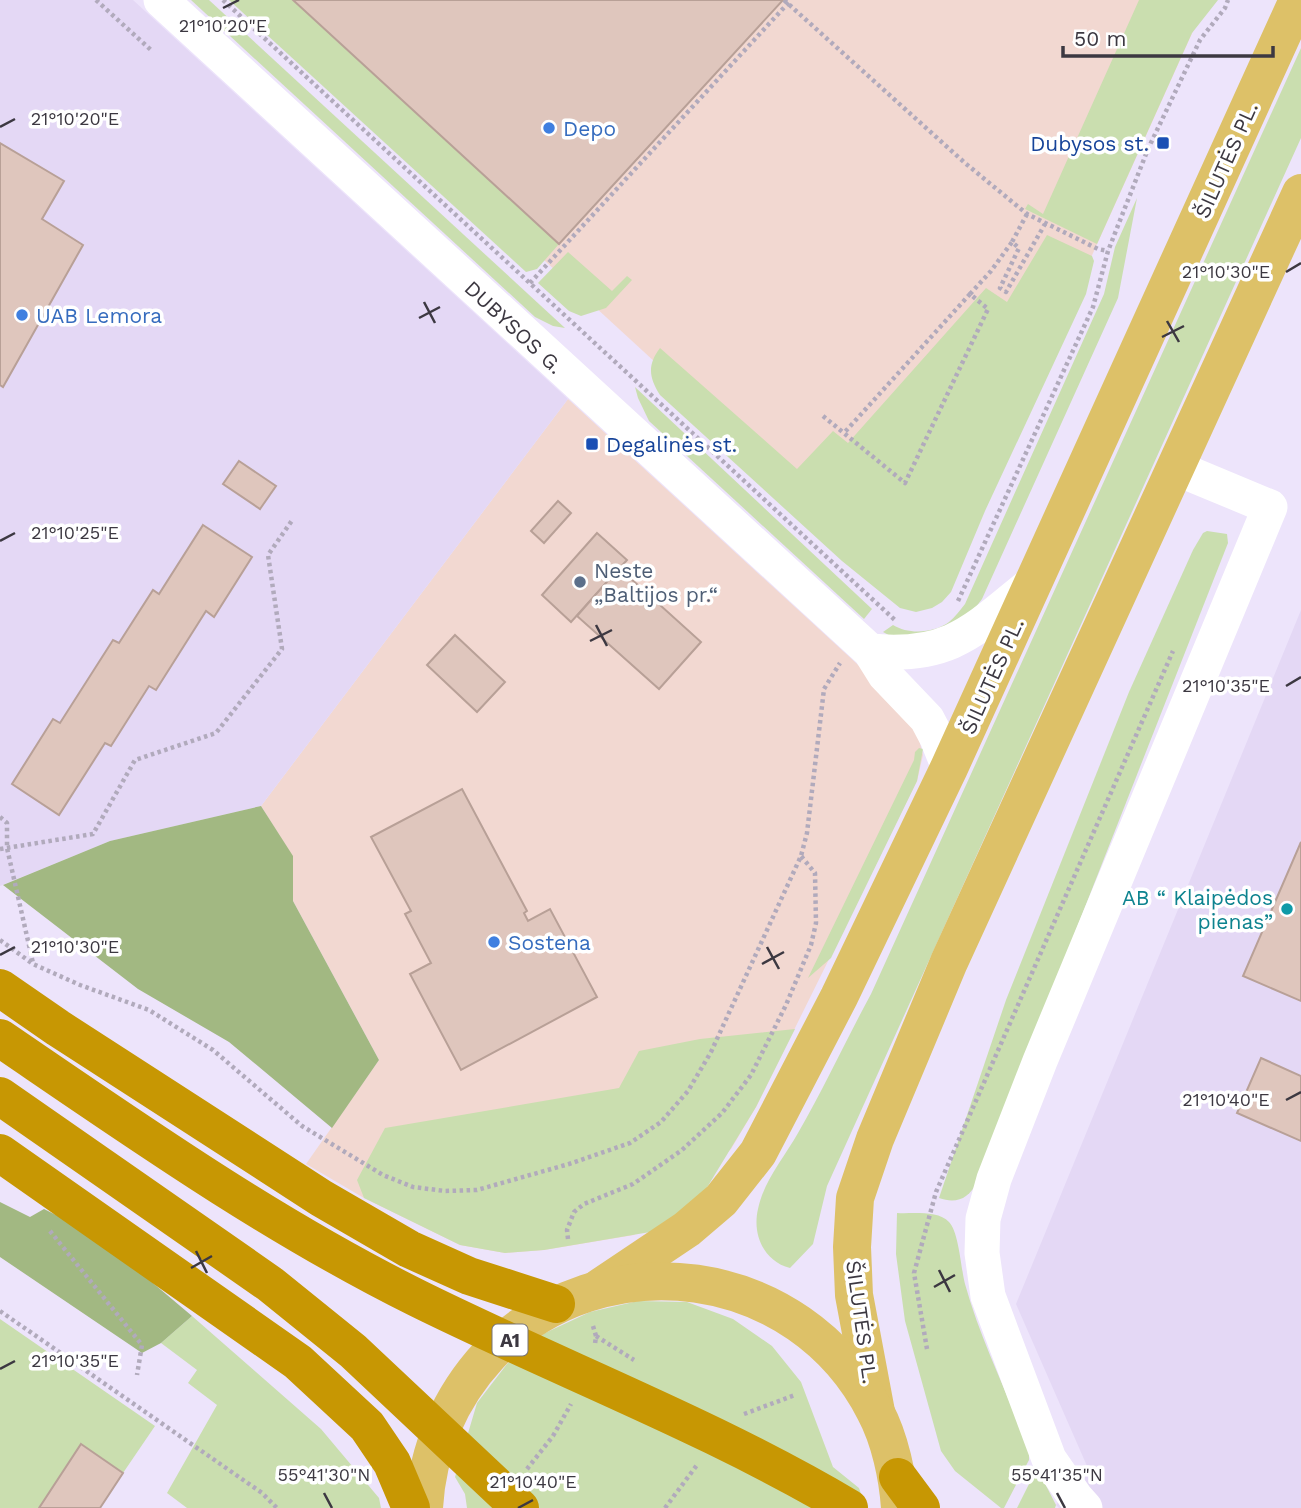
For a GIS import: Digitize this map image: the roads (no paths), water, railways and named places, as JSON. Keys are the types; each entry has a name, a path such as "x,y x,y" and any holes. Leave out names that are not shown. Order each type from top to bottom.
{"highway":[{"path":"0,988 321,1198 409,1250 469,1276 581,1302"},
{"name":"A1","path":"0,1038 178,1159 287,1227 416,1297 674,1416 849,1508"},
{"path":"0,1096 270,1284 523,1490"},
{"path":"0,1153 298,1362 367,1426 392,1463 411,1508"},
{"path":"899,1493 921,1508"}],"main road":[{"name":"ŠILUTĖS PL.","path":"424,1508 426,1481 441,1426 469,1376 509,1335 581,1302 687,1228 721,1200 758,1153 839,997 949,768 1298,0"},
{"name":"ŠILUTĖS PL.","path":"876,1412 854,1295 852,1247 855,1198 875,1139 949,962 1301,193"},
{"path":"581,1302 645,1280 692,1281 737,1292 780,1311 819,1338 851,1372 876,1412 899,1493"}],"street":[{"name":"DUBYSOS G.","path":"161,0 864,646 885,675 926,719 949,768"},
{"path":"1085,1508 1049,1459 988,1296 982,1253 983,1219 993,1179 1040,1062 1270,508 1175,468"},
{"path":"864,646 900,654 927,651 953,642 971,632 1035,581"}],"place":[{"name":"Depo","path":"549,128"},
{"name":"Dubysos st.","path":"1163,143"},
{"name":"UAB Lemora","path":"22,315"},
{"name":"Degalinės st.","path":"592,444"},
{"name":"Neste „Baltijos pr.“","path":"580,582"},
{"name":"AB “ Klaipėdos pienas”","path":"1287,909"},
{"name":"Sostena","path":"494,942"}]}
